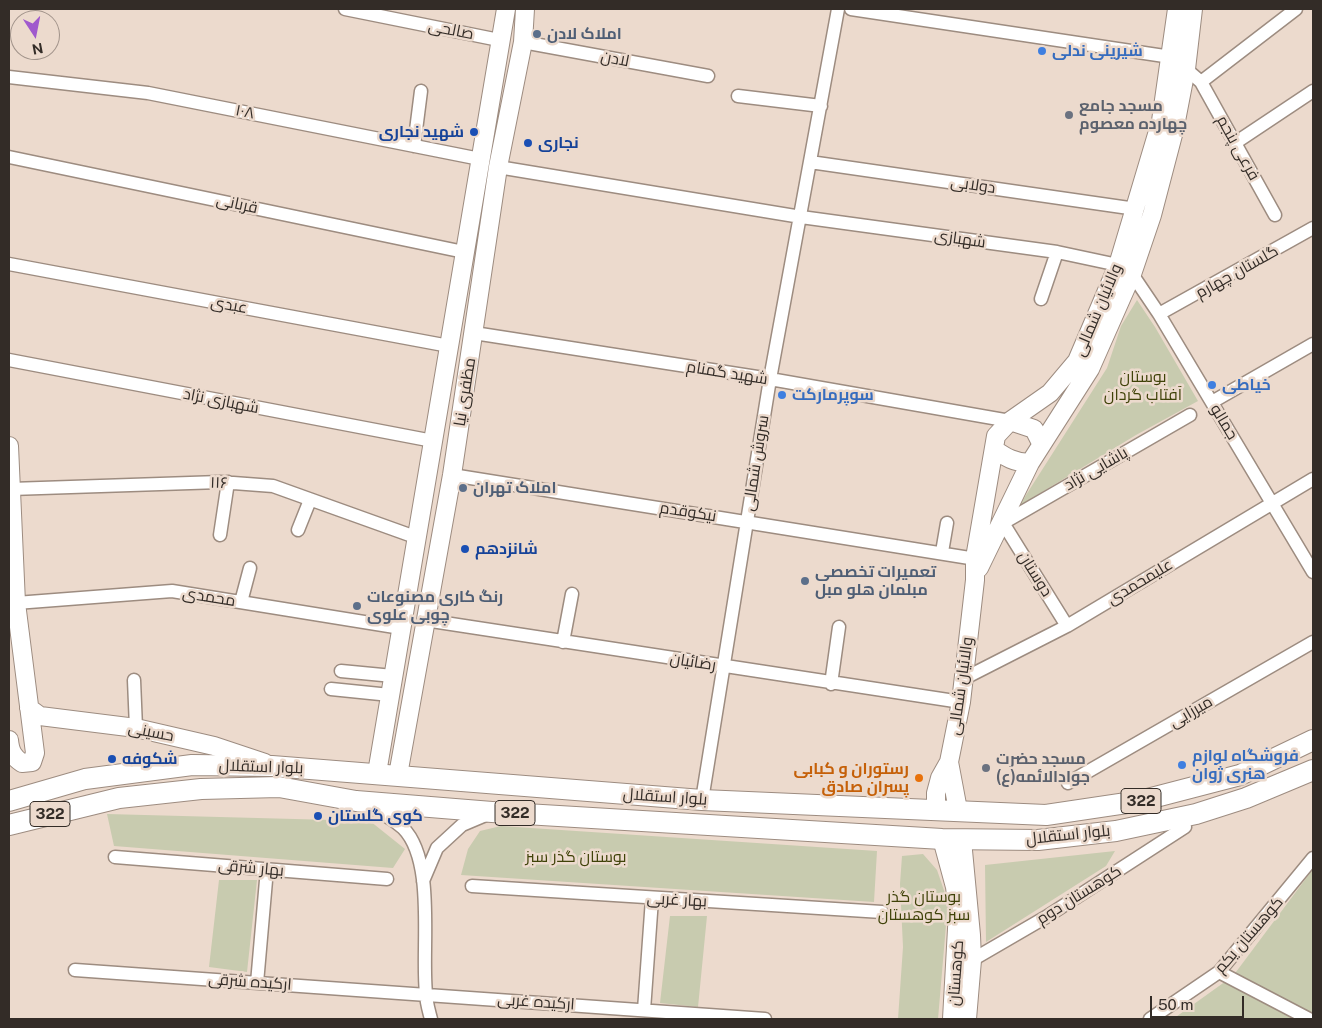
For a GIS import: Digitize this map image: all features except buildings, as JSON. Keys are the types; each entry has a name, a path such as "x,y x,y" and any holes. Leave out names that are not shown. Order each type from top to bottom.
{"main road":[{"path":"499,40 502,9"},
{"name":"مظفری نیا","path":"377,773 418,538 499,40 506,9"},
{"name":"مظفری نیا","path":"398,775 452,475 498,167 523,42 525,9"},
{"path":"523,42 531,9"},
{"name":"والائیان شمالی","path":"979,559 1003,523 1041,443 1090,369 1125,269 1136,209 1161,121 1177,9"},
{"name":"والائیان شمالی","path":"936,808 936,793 940,778 949,762 961,702 975,580 996,436 1010,421 1050,393 1077,362 1152,215 1174,131 1186,69 1193,9"},
{"path":"1010,421 1034,429 1041,443"},
{"path":"9,446 16,603 35,753 32,762 22,763 16,759 12,754 9,740"},
{"path":"994,449 1006,458 1019,463 1030,463"},
{"name":"حسینی","path":"29,708 40,716 57,720 136,728 214,746 272,766"},
{"path":"382,739 386,746 393,748 405,734"},
{"name":"بلوار استقلال","path":"9,800 85,779 192,765 272,766 702,800 936,808 1046,815 1140,801 1240,775 1313,740"},
{"name":"والائیان شمالی","path":"949,762 958,810"},
{"name":"بلوار استقلال","path":"9,826 119,798 201,789 279,787 356,801 492,812 942,839 1038,840 1116,831 1196,814 1246,798 1313,770"},
{"path":"85,779 91,804"},
{"path":"936,808 942,839"},
{"path":"958,810 962,840"},
{"name":"کوهستان","path":"942,839 955,887 964,964 952,1019"},
{"name":"کوهستان","path":"962,840 967,1019"}],"street":[{"name":"صالحی","path":"345,9 499,40"},
{"name":"سروش شمالی","path":"702,800 770,379 838,9"},
{"path":"851,9 1171,57"},
{"path":"1201,82 1296,9"},
{"name":"لادن","path":"523,42 708,76"},
{"name":"فرعی پنجم","path":"1186,69 1201,82 1275,215"},
{"name":"۱۰۸","path":"9,77 148,93 480,159"},
{"path":"414,146 421,91"},
{"path":"1235,143 1313,91"},
{"path":"738,96 820,106"},
{"name":"قربانی","path":"9,157 464,252"},
{"name":"دولابی","path":"810,162 1136,209"},
{"name":"شهبازی","path":"498,167 801,217 1057,252 1125,269"},
{"name":"گلستان چهارم","path":"1159,314 1313,228"},
{"path":"1041,299 1057,252"},
{"name":"عبدی","path":"9,264 449,346"},
{"name":"جمالو","path":"1125,269 1159,314 1313,572"},
{"name":"شهید گمنام","path":"474,333 770,379 1010,421"},
{"path":"1212,402 1313,344"},
{"name":"شهبازی نژاد","path":"9,360 433,441"},
{"name":"پاشایی نژاد","path":"1003,523 1190,415"},
{"name":"نیکوقدم","path":"452,475 979,559"},
{"name":"علیمحمدی","path":"963,680 1067,626 1313,479"},
{"path":"220,535 228,482"},
{"name":"۱۱۶","path":"11,489 228,482 273,486 418,538"},
{"path":"298,530 310,500"},
{"path":"942,552 947,523"},
{"name":"دوستان","path":"1003,523 1067,626"},
{"path":"241,602 250,568"},
{"name":"محمدی","path":"16,603 172,592 401,628"},
{"path":"563,642 572,594"},
{"name":"رضائیان","path":"425,620 831,684 961,702"},
{"path":"831,684 839,627"},
{"name":"میرزایی","path":"1068,783 1313,642"},
{"path":"341,671 393,676"},
{"path":"134,680 136,728"},
{"path":"331,690 390,695"},
{"path":"356,801 382,813 404,829 418,854 423,881 426,994 431,1019"},
{"path":"423,881 437,848 462,825 492,812"},
{"name":"کوهستان دوم","path":"964,964 1046,918 1185,827"},
{"name":"بهار شرقی","path":"116,857 387,879"},
{"name":"کوهستان یکم","path":"1150,1019 1219,972 1313,858"},
{"path":"257,983 267,869"},
{"name":"بهار غربی","path":"472,886 652,899 882,912"},
{"path":"644,1010 652,899"},
{"name":"ارکیده شرقی","path":"75,970 426,994"},
{"path":"1219,972 1309,1019"},
{"name":"ارکیده غربی","path":"426,994 765,1019"}],"green space":[{"name":"بوستان آفتاب گردان","path":"1137,300 1198,401 1136,435 1019,506 1107,368 1121,326"},
{"path":"107,814 370,821 405,849 393,868 114,846"},
{"name":"بوستان گذر سبز","path":"501,826 877,851 874,902 461,875 468,849 480,831"},
{"path":"1115,851 1106,866 986,942 985,865"},
{"name":"بوستان گذر سبز کوهستان","path":"923,854 937,870 948,902 938,1019 898,1019 903,947 900,884 902,856"},
{"path":"1313,869 1313,1019 1173,1019 1233,976"},
{"path":"219,880 257,880 247,972 209,967"},
{"path":"670,916 707,916 698,1007 660,1003"}],"place":[{"name":"املاک لادن","path":"537,34"},
{"name":"شیرینی ندلی","path":"1042,51"},
{"name":"مسجد جامع چهارده معصوم","path":"1069,115"},
{"name":"شهید نجاری","path":"474,132"},
{"name":"نجاری","path":"528,143"},
{"name":"خیاطی","path":"1212,385"},
{"name":"سوپرمارکت","path":"782,395"},
{"name":"املاک تهران","path":"463,488"},
{"name":"شانزدهم","path":"465,549"},
{"name":"تعمیرات تخصصی مبلمان هلو مبل","path":"805,581"},
{"name":"رنگ کاری مصنوعات چوبی علوی","path":"357,606"},
{"name":"شکوفه","path":"112,759"},
{"name":"فروشگاه لوازم هنری ژوان","path":"1182,765"},
{"name":"مسجد حضرت جوادالائمه(ع)","path":"986,768"},
{"name":"رستوران و کبابی پسران صادق","path":"919,778"},
{"name":"کوی گلستان","path":"318,816"}]}
